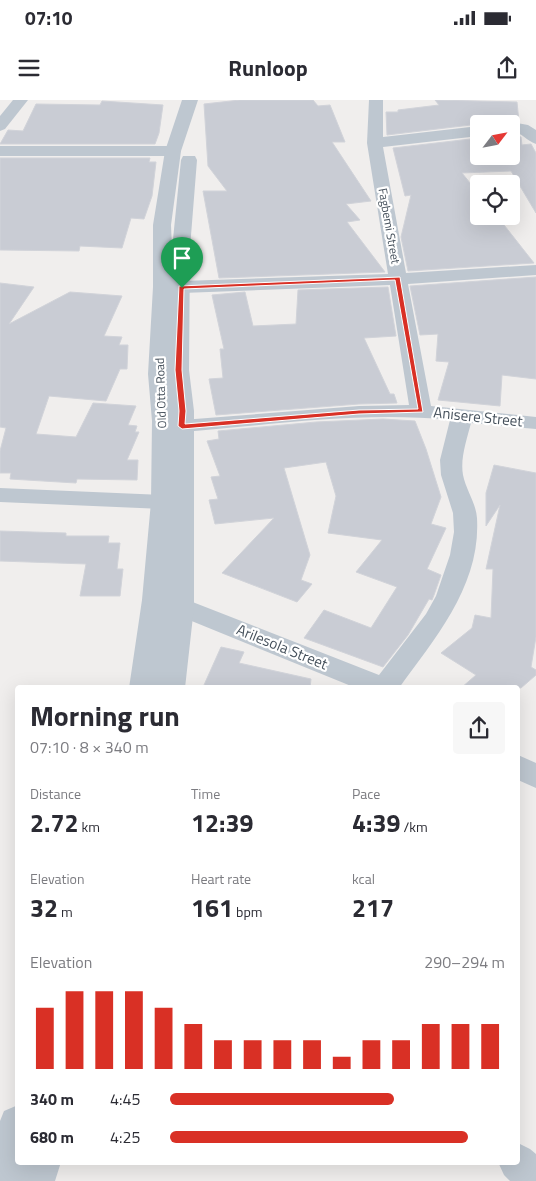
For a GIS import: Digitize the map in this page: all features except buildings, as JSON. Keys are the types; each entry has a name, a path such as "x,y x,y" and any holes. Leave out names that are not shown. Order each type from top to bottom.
{"street":[{"path":"0,126 21,100"},
{"name":"Old Otta Road","path":"171,685 181,607 183,411 178,370 182,288 172,248 162,224 173,152 190,100"},
{"name":"Old Otta Road","path":"143,685 155,600 163,502 163,421 158,374 163,287 190,152 205,100"},
{"name":"Fagbemi Street","path":"376,100 375,142 421,411"},
{"path":"520,128 531,132 536,139"},
{"path":"375,142 470,132"},
{"path":"0,151 173,152"},
{"path":"182,288 398,279 536,270"},
{"name":"Anisere Street","path":"182,426 359,412 421,411 536,424"},
{"path":"386,685 435,620 449,596 462,555 466,532 465,513 452,475 451,460 462,416"},
{"path":"0,495 163,502"},
{"name":"Arilesola Street","path":"181,607 376,685"},
{"path":"520,767 536,777"},
{"path":"0,1174 15,1132"},
{"path":"35,1181 40,1165"},
{"path":"520,1165 536,1179"}],"route":[{"path":"398,279 421,411 359,412 182,426 183,411 178,370 182,288 398,279"}]}
